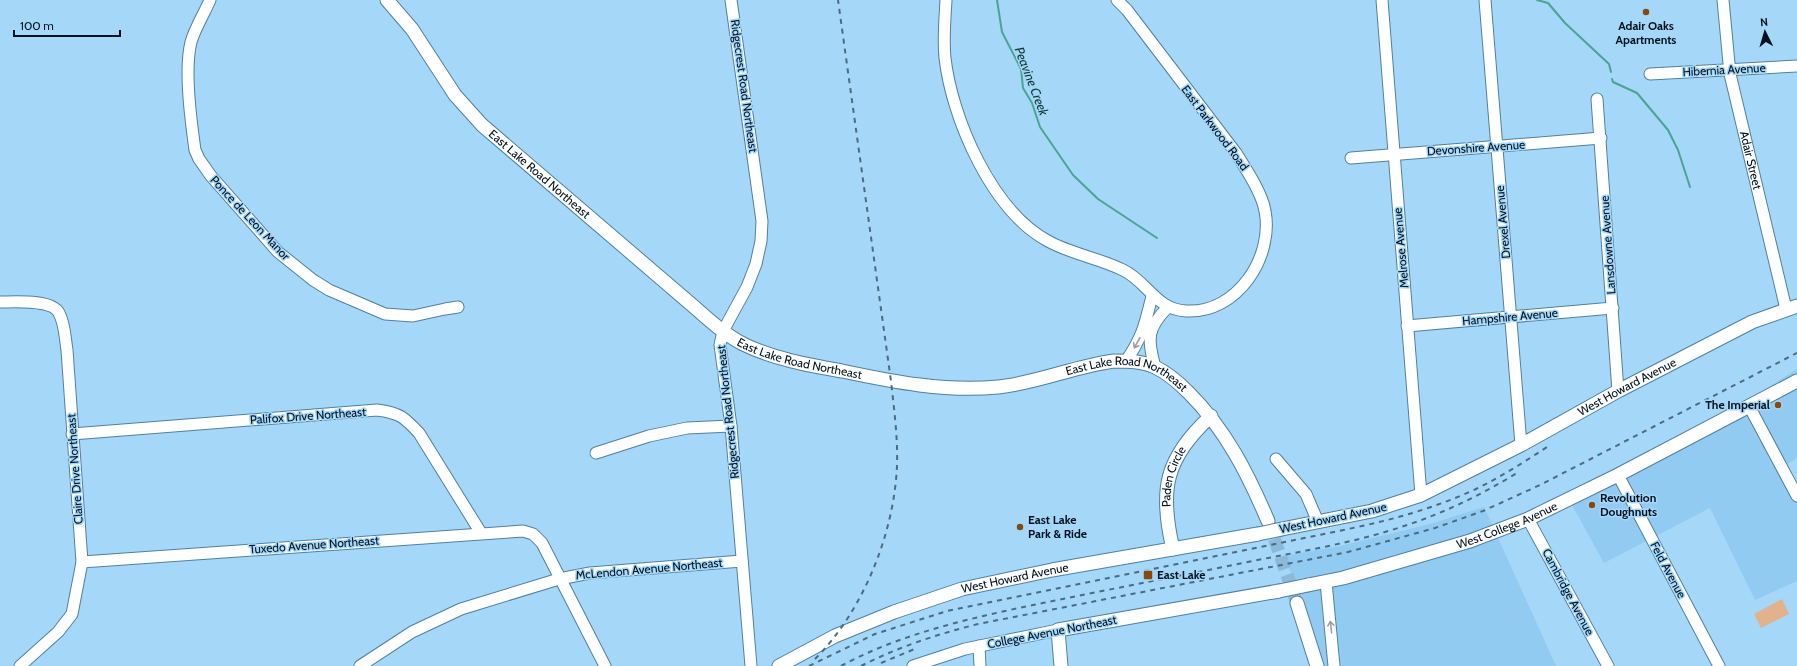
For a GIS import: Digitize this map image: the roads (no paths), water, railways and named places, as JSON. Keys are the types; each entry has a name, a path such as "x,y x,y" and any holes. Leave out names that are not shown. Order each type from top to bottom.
{"main road":[{"name":"East Lake Road Northeast","path":"387,0 412,29 455,95 474,117 723,331 741,343 776,358 890,381 946,388 999,387 1031,381 1102,363 1126,361 1155,367 1178,383 1211,416 1252,482 1268,521"},
{"name":"West Howard Avenue","path":"780,666 835,636 894,612 962,589 1052,570 1282,530 1387,507 1421,495 1521,445 1618,391 1752,322 1793,308"},
{"name":"West College Avenue","path":"1194,607 1326,582 1395,564 1474,540 1528,519 1797,381"},
{"name":"Paden Circle","path":"1173,549 1166,519 1165,502 1170,472 1185,443 1211,416"},
{"path":"1297,603 1317,666"},
{"name":"College Avenue Northeast","path":"1058,630 1194,607"},
{"path":"1058,630 1061,666"}],"street":[{"name":"Ponce de Leon Manor","path":"210,0 192,41 189,52 189,84 195,150 199,159 211,176 278,252 329,290 385,314 413,316 458,307"},
{"name":"Ridgecrest Road Northeast","path":"731,0 762,221 761,241 756,264 747,288 723,331 720,345 731,426 751,666"},
{"path":"946,0 944,48 950,90 964,133 992,185 1021,220 1040,237 1068,250 1126,271 1143,284 1152,296 1168,307 1157,317 1150,331 1150,350 1155,367"},
{"name":"East Parkwood Road","path":"1117,0 1127,10 1236,153 1250,175 1265,210 1265,244 1258,265 1243,286 1222,302 1200,310 1185,311 1168,307"},
{"name":"Melrose Avenue","path":"1382,0 1421,495"},
{"name":"Drexel Avenue","path":"1485,0 1521,445"},
{"name":"Adair Street","path":"1723,0 1729,70 1793,308"},
{"name":"Hibernia Avenue","path":"1650,74 1797,66"},
{"name":"Lansdowne Avenue","path":"1597,100 1601,138 1618,391"},
{"name":"Devonshire Avenue","path":"1351,158 1601,138"},
{"path":"1126,361 1136,347 1146,326 1152,296"},
{"name":"Claire Drive Northeast","path":"0,302 32,302 52,306 59,312 63,322 82,562 72,614 58,632 20,666"},
{"name":"Hampshire Avenue","path":"1407,326 1613,308"},
{"path":"1749,406 1797,496"},
{"name":"Palifox Drive Northeast","path":"72,434 377,410 394,412 407,420 419,433 481,533"},
{"path":"596,453 649,436 687,428 731,426"},
{"path":"1276,459 1306,494 1318,522"},
{"name":"Feld Avenue","path":"1618,474 1719,666"},
{"name":"Cambridge Avenue","path":"1528,519 1608,666"},
{"name":"Tuxedo Avenue Northeast","path":"82,562 523,531 533,534 542,543 559,579"},
{"name":"McLendon Avenue Northeast","path":"360,666 412,632 461,609 559,579 590,573 742,561"},
{"path":"559,579 602,665"},
{"path":"1326,582 1334,666"},
{"name":"College Avenue Northeast","path":"913,666 979,646 1058,630"},
{"path":"979,646 980,666"}],"waterway":[{"name":"Peavine Creek","path":"997,0 1002,32 1021,69 1023,88 1032,103 1040,127 1073,175 1098,199 1157,238"},
{"path":"1537,0 1548,3 1565,23 1609,64 1611,72"},
{"path":"1612,79 1613,82 1637,93 1668,130 1678,150 1690,187"}],"tunnel":[{"path":"1268,521 1297,603"}],"railway":[{"path":"815,659 832,640 848,618 873,570 890,518 895,492 897,466 896,434 891,381 838,0"},
{"path":"861,666 918,642 978,624 1348,552 1435,528 1483,511 1540,485 1797,353"},
{"path":"809,666 875,634 947,611 1348,529 1413,513 1461,496 1476,489 1521,464 1547,447"},
{"path":"841,666 863,655 910,636 983,616 1060,599 1327,546 1383,533 1446,510 1489,489 1517,473"},
{"path":"881,663 917,648"}],"place":[{"name":"Adair Oaks Apartments","path":"1646,12"},
{"name":"The Imperial","path":"1778,405"},
{"name":"Revolution Doughnuts","path":"1592,505"},
{"name":"East Lake Park & Ride","path":"1020,527"},
{"name":"East Lake","path":"1148,575"}]}
